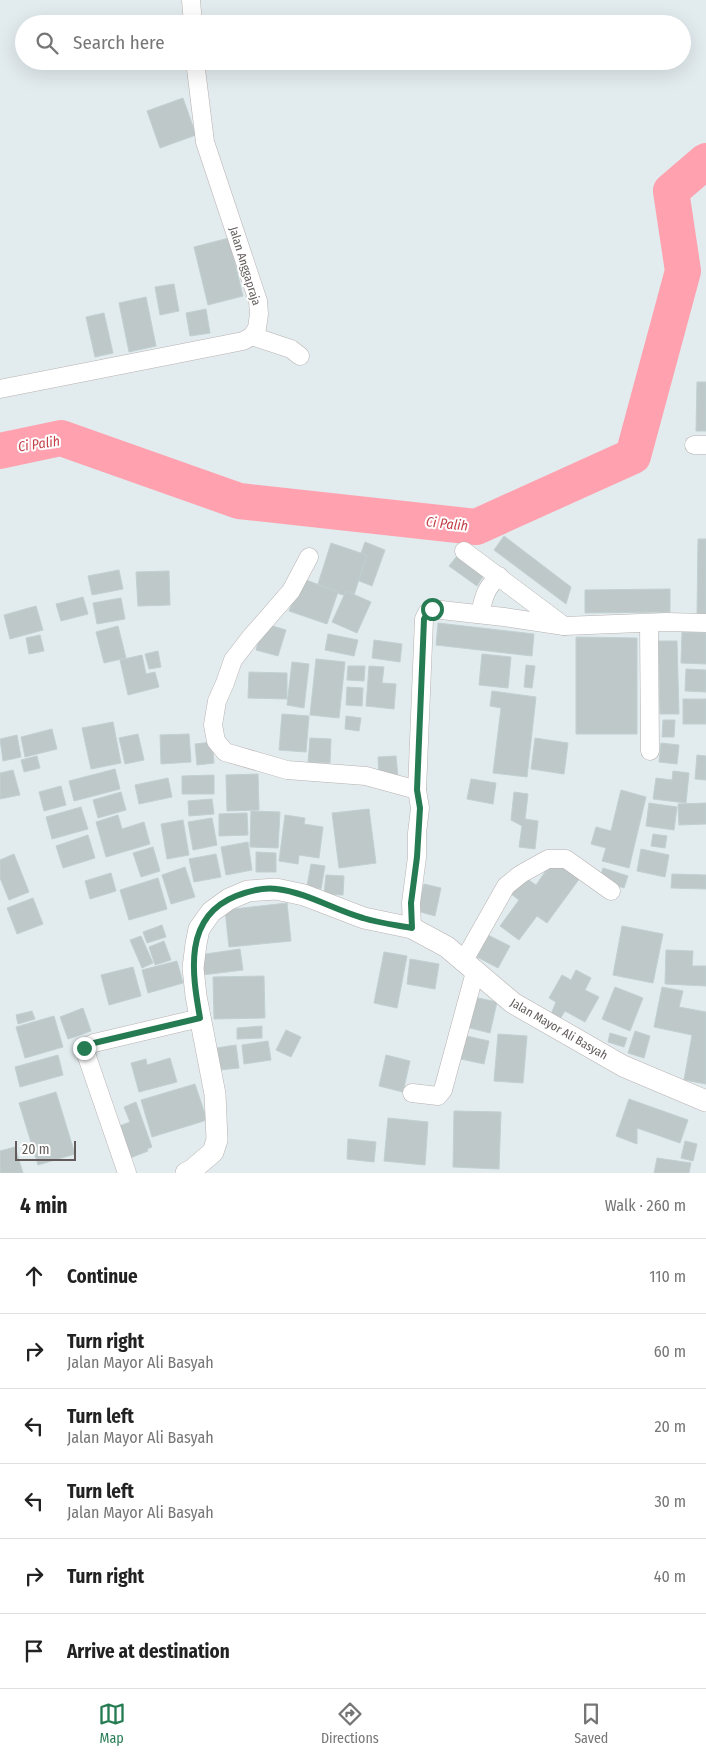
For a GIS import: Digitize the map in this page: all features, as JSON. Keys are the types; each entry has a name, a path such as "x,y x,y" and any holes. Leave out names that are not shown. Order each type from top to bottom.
{"street":[{"path":"191,0 192,15"},
{"name":"Jalan Anggapraja","path":"196,70 205,142 258,301 257,328 252,336"},
{"path":"0,389 196,351 243,341 252,336 291,349 300,356"},
{"path":"464,551 564,626"},
{"path":"310,557 291,591 233,660 217,702 213,725 216,741 226,752 287,770 366,776 417,790"},
{"path":"480,614 484,594 499,576"},
{"path":"412,928 411,903 417,857 420,808 417,790 424,619 427,613 432,609 564,626 706,623"},
{"path":"650,624 650,751"},
{"path":"412,1092 438,1096 443,1090 469,967 506,886 521,874 548,859 566,859 611,891"},
{"name":"Jalan Mayor Ali Basyah","path":"186,1173 213,1152 217,1140 215,1094 200,1018 193,968 199,929 211,912 229,899 248,891 276,889 304,895 364,918 412,928 447,947 513,1004 624,1066 706,1101"},
{"path":"127,1173 84,1048 94,1043 200,1018"}],"building":[{"path":"183,98 196,135 160,148 147,111"},
{"path":"229,238 243,296 208,305 194,247"},
{"path":"174,284 179,311 160,315 155,287"},
{"path":"146,297 156,346 129,352 119,303"},
{"path":"206,309 210,333 190,336 186,313"},
{"path":"104,313 113,353 95,357 86,317"},
{"path":"697,382 706,382 706,431 696,431"},
{"path":"504,536 571,587 566,604 494,550"},
{"path":"698,539 706,539 706,614 697,614"},
{"path":"365,542 385,550 372,586 352,578"},
{"path":"331,543 367,555 353,598 317,587"},
{"path":"457,556 484,575 477,586 449,566"},
{"path":"119,570 123,589 92,595 88,576"},
{"path":"169,571 170,605 138,606 136,572"},
{"path":"301,578 338,592 327,624 289,611"},
{"path":"670,589 670,612 585,613 585,590"},
{"path":"346,591 371,602 357,633 332,622"},
{"path":"83,597 88,614 61,621 56,604"},
{"path":"121,598 125,619 97,624 93,603"},
{"path":"36,606 43,630 10,639 4,615"},
{"path":"263,623 286,630 278,656 256,650"},
{"path":"438,623 534,634 532,656 436,645"},
{"path":"118,626 126,658 104,663 96,632"},
{"path":"682,632 706,633 706,664 681,663"},
{"path":"328,634 358,640 354,656 325,650"},
{"path":"40,635 44,651 29,654 26,638"},
{"path":"576,637 637,638 637,734 576,734"},
{"path":"374,640 402,644 400,662 372,658"},
{"path":"658,641 677,641 679,714 660,714"},
{"path":"158,651 161,667 149,669 145,654"},
{"path":"482,654 511,657 508,688 479,685"},
{"path":"142,655 146,674 155,672 159,687 128,695 120,660"},
{"path":"316,659 345,662 339,718 310,715"},
{"path":"292,662 309,664 304,708 287,705"},
{"path":"526,665 535,666 532,688 524,687"},
{"path":"348,666 365,666 364,681 347,680"},
{"path":"369,666 384,667 382,683 396,684 394,709 366,706"},
{"path":"686,669 706,670 706,692 685,691"},
{"path":"249,672 287,673 287,699 248,698"},
{"path":"347,687 363,688 362,706 346,705"},
{"path":"492,691 536,697 527,777 493,773 501,708 490,706"},
{"path":"683,699 706,699 706,724 683,724"},
{"path":"282,714 309,716 306,752 279,750"},
{"path":"346,716 361,718 359,731 345,729"},
{"path":"663,720 675,720 674,737 662,737"},
{"path":"113,722 121,763 91,769 82,728"},
{"path":"52,729 57,749 25,757 21,737"},
{"path":"138,734 144,760 125,764 119,738"},
{"path":"189,734 191,762 161,764 160,735"},
{"path":"17,735 21,757 3,761 0,739"},
{"path":"310,738 331,739 330,763 308,762"},
{"path":"535,738 568,743 564,774 531,769"},
{"path":"212,742 214,763 197,765 195,744"},
{"path":"661,743 679,745 677,764 659,762"},
{"path":"697,755 706,756 706,780 695,779"},
{"path":"37,756 40,768 24,772 21,760"},
{"path":"396,756 398,777 379,778 378,757"},
{"path":"115,769 120,789 74,801 69,781"},
{"path":"13,770 20,795 0,799 0,773"},
{"path":"673,771 689,773 686,803 653,799 656,778 672,780"},
{"path":"258,774 259,810 227,811 226,775"},
{"path":"214,775 214,794 182,794 182,776"},
{"path":"168,778 172,797 139,804 135,785"},
{"path":"471,779 496,783 493,804 467,799"},
{"path":"61,786 66,805 44,811 39,792"},
{"path":"621,790 646,797 629,868 602,861 606,848 591,844 596,827 611,831"},
{"path":"121,792 126,810 98,818 93,800"},
{"path":"514,792 528,794 525,819 538,821 535,849 519,847 522,826 511,820"},
{"path":"212,799 214,814 189,816 188,801"},
{"path":"649,803 677,807 674,830 646,826"},
{"path":"706,803 706,824 679,825 678,804"},
{"path":"81,807 88,829 52,839 46,817"},
{"path":"369,809 376,863 339,868 332,813"},
{"path":"251,811 280,812 278,848 250,847"},
{"path":"247,813 248,835 219,836 219,814"},
{"path":"118,815 122,829 144,822 150,844 106,857 96,822"},
{"path":"285,815 305,818 304,824 323,827 319,858 299,855 298,864 279,861"},
{"path":"212,818 217,845 193,850 188,822"},
{"path":"183,820 189,855 167,859 161,824"},
{"path":"653,834 667,836 665,848 651,846"},
{"path":"88,835 95,858 63,868 56,846"},
{"path":"248,842 252,870 226,875 221,847"},
{"path":"153,847 160,871 141,877 133,853"},
{"path":"641,849 669,855 665,877 637,871"},
{"path":"256,852 276,853 276,872 256,872"},
{"path":"14,854 29,892 9,900 0,878 0,860"},
{"path":"216,854 221,877 194,882 189,859"},
{"path":"554,859 580,878 547,923 537,916 519,940 500,926 519,900 511,894 523,876 536,885"},
{"path":"311,864 325,866 321,889 307,886"},
{"path":"185,867 195,897 171,904 162,875"},
{"path":"603,868 628,876 624,888 599,880"},
{"path":"111,873 116,891 90,899 85,881"},
{"path":"672,874 706,875 706,889 671,888"},
{"path":"326,875 344,876 343,895 324,894"},
{"path":"158,878 167,909 129,920 120,890"},
{"path":"424,884 441,888 435,916 417,911"},
{"path":"33,898 43,924 17,934 7,908"},
{"path":"287,903 291,941 229,947 225,910"},
{"path":"162,925 166,937 147,943 143,932"},
{"path":"622,926 663,934 653,983 613,975"},
{"path":"482,932 510,946 498,968 477,957 483,945 477,942"},
{"path":"141,936 153,963 142,968 130,940"},
{"path":"164,941 171,960 155,965 149,947"},
{"path":"240,949 243,970 202,975 199,955"},
{"path":"666,950 693,951 692,966 706,966 706,986 665,984"},
{"path":"384,952 407,956 397,1008 374,1003"},
{"path":"410,959 439,964 435,989 407,984"},
{"path":"177,961 183,983 148,993 142,970"},
{"path":"133,967 141,996 109,1005 101,975"},
{"path":"576,970 591,978 585,990 599,997 585,1022 565,1011 560,1019 551,1014 556,1002 549,998 562,975 571,980"},
{"path":"264,976 265,1018 214,1019 213,977"},
{"path":"615,987 643,998 630,1031 602,1019"},
{"path":"662,987 683,991 679,1007 706,1012 706,1084 684,1080 692,1035 654,1027"},
{"path":"469,996 497,1002 490,1033 462,1026"},
{"path":"83,1008 91,1031 68,1039 60,1017"},
{"path":"32,1011 35,1019 18,1024 16,1015"},
{"path":"54,1016 63,1047 25,1058 16,1027"},
{"path":"262,1026 262,1038 237,1039 237,1028"},
{"path":"286,1030 301,1037 291,1057 276,1050"},
{"path":"635,1031 650,1036 644,1058 628,1053"},
{"path":"610,1033 627,1038 624,1047 608,1042"},
{"path":"498,1034 527,1036 523,1083 494,1081"},
{"path":"462,1035 489,1041 484,1064 456,1058"},
{"path":"268,1041 271,1060 244,1064 242,1045"},
{"path":"236,1045 239,1068 219,1070 216,1048"},
{"path":"58,1055 63,1075 20,1087 15,1067"},
{"path":"386,1055 410,1061 403,1092 379,1086"},
{"path":"170,1058 177,1082 139,1092 131,1063 146,1059 147,1065"},
{"path":"195,1084 207,1120 152,1137 141,1100"},
{"path":"56,1092 75,1154 38,1165 19,1103"},
{"path":"629,1099 688,1120 680,1143 637,1128 637,1144 616,1136"},
{"path":"136,1102 152,1147 147,1149 148,1151 125,1160 114,1128 130,1122 124,1107"},
{"path":"454,1111 501,1112 499,1169 453,1167"},
{"path":"388,1118 428,1122 425,1165 384,1161"},
{"path":"348,1139 376,1142 374,1162 347,1159"},
{"path":"685,1141 697,1144 693,1161 681,1158"},
{"path":"15,1147 23,1173 0,1173 0,1151"},
{"path":"657,1158 691,1163 689,1173 654,1173"}],"waterway":[{"name":"Ci Palih","path":"0,451 61,438 239,501 476,527 633,456 683,271 671,191 706,161"}],"route":[{"path":"84,1048 94,1043 200,1018 193,968 199,929 211,912 229,899 248,891 276,889 304,895 364,918 412,928 411,903 417,857 420,808 420,798 417,790 424,619 432,609"}]}
